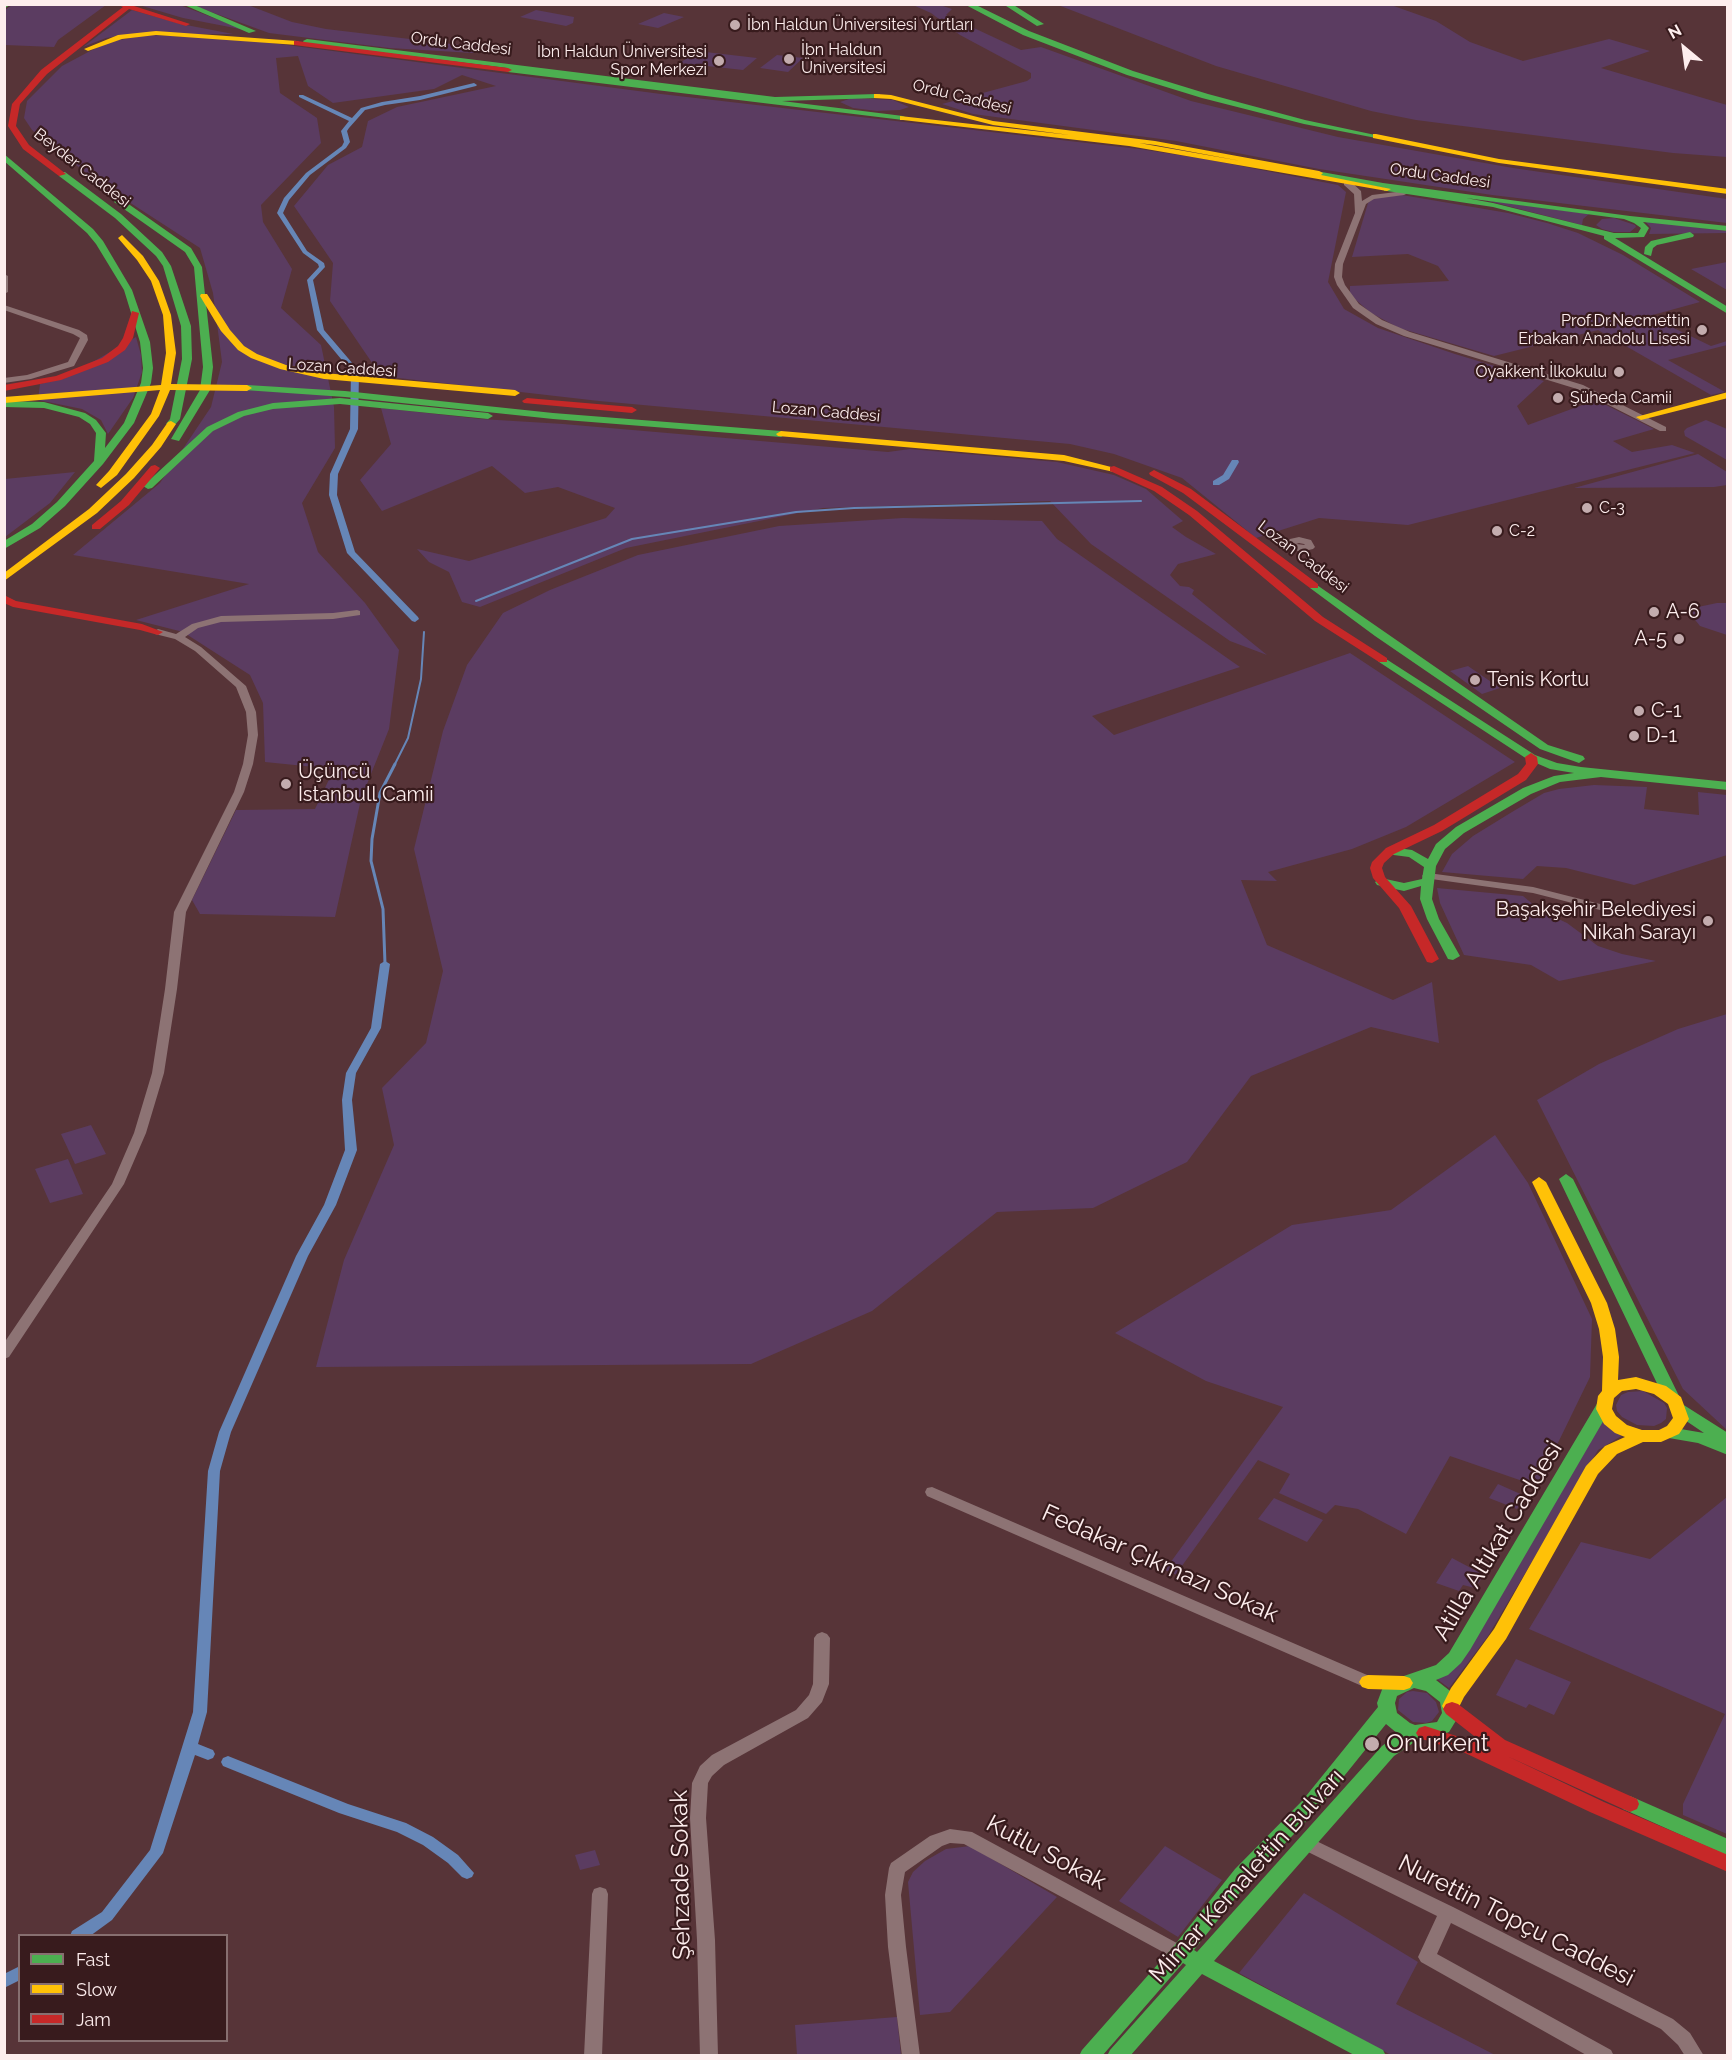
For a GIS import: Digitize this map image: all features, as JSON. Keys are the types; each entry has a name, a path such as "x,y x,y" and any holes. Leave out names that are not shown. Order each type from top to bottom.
{"main road":[{"path":"4,7 9,4"},
{"path":"185,4 255,32 302,42"},
{"path":"951,4 1063,53 1111,70 1130,73"},
{"path":"967,4 1026,33 1130,73 1247,108 1390,141 1511,163 1728,192"},
{"path":"987,4 1050,34 1112,58 1248,100 1391,133 1555,162 1728,184"},
{"path":"1006,4 1027,18 1112,58"},
{"path":"4,96 36,68 123,6 208,26 302,42"},
{"name":"Beyder Caddesi","path":"46,556 130,476 156,447 174,419 187,359 186,326 173,279 159,254 118,216 26,147 12,126 16,104 44,72 123,6"},
{"path":"44,72 99,43 143,34 182,34 302,42"},
{"name":"Ordu Caddesi","path":"302,42 775,99 881,96 911,101 956,115 993,123 1155,143 1383,184 1616,217 1728,229"},
{"name":"Ordu Caddesi","path":"302,42 1165,149 1404,193 1481,204 1614,236 1641,235 1639,247 1646,257 1728,311"},
{"path":"846,96 837,103 837,106 852,112"},
{"path":"879,115 914,112 917,109 911,101"},
{"path":"14,116 21,129 34,141 176,240 196,261 203,295 208,367 204,390 168,453 136,493"},
{"name":"Beyder Caddesi","path":"4,143 44,177 88,208 140,258 155,280 166,315 171,353 166,384 156,414 113,472 76,509 26,549 4,563"},
{"path":"4,156 90,231 112,260 128,290 147,351 146,383 129,423 99,462 61,504 36,525 4,546"},
{"path":"1530,214 1646,257 1649,247 1661,240 1690,235"},
{"path":"1597,232 1589,225 1595,218 1616,217 1642,224 1645,228 1641,235 1728,236"},
{"name":"Ordu Caddesi","path":"1597,232 1728,304"},
{"path":"112,260 123,265 137,266 167,261 179,252 176,240"},
{"path":"128,290 130,280 136,275 159,267 186,268 200,279"},
{"path":"203,295 232,339 246,351 270,363 300,372 343,378 513,396"},
{"path":"4,389 58,378 105,360 122,348 128,338 135,313"},
{"name":"Lozan Caddesi","path":"4,402 34,392 157,379 258,379 513,396 1119,460 1172,482 1379,634 1544,747 1583,760 1728,774"},
{"name":"Lozan Caddesi","path":"4,389 34,392 227,387 345,394 490,413 1054,453 1118,470 1158,489 1193,513 1298,602 1351,642 1531,757"},
{"path":"1648,416 1728,395"},
{"path":"85,535 155,480 204,433 252,411 292,403 327,400 490,413"},
{"path":"1648,416 1679,413 1728,401"},
{"path":"4,402 44,405 82,415 93,422 101,434 99,462"},
{"path":"4,578 46,556"},
{"path":"5,591 46,556"},
{"path":"4,598 13,604 142,627 158,632"},
{"path":"4,609 142,633 158,632"},
{"path":"1351,642 1350,637 1354,633 1379,634"},
{"path":"1432,958 1405,906 1381,882 1376,868 1378,862 1390,851 1438,828 1499,792 1528,771 1532,764 1531,757 1565,768 1728,786"},
{"path":"1453,956 1429,908 1429,874 1440,847 1448,839 1527,791 1558,779 1604,773"},
{"path":"1390,851 1412,854 1429,874"},
{"path":"1381,882 1404,886 1429,874"},
{"path":"1566,1179 1676,1403 1679,1422 1669,1432"},
{"path":"1539,1182 1599,1303 1607,1329 1611,1357 1611,1391"},
{"path":"1728,1440 1660,1390 1641,1384 1621,1385 1606,1396 1604,1406 1608,1416 1617,1426 1641,1436 1656,1436 1669,1432 1701,1438 1728,1449"},
{"name":"Atilla Altıkat Caddesi","path":"1409,1682 1442,1670 1455,1658 1604,1406"},
{"path":"1420,1733 1443,1727 1449,1721 1451,1707 1457,1693 1500,1634 1592,1470 1611,1450 1641,1436"},
{"path":"1368,1682 1409,1682 1438,1689 1451,1707 1499,1745 1728,1848"},
{"path":"1368,1682 1396,1723 1420,1733 1469,1747 1597,1807 1728,1864"},
{"path":"1386,1706 1389,1692 1409,1682"},
{"name":"Mimar Kemalettin Bulvarı","path":"1089,2055 1180,1953 1242,1875 1310,1806 1386,1706"},
{"name":"Mimar Kemalettin Bulvarı","path":"1118,2055 1388,1752 1420,1733"},
{"path":"1180,1953 1376,2055"}],"street":[{"path":"1347,183 1358,193 1359,213"},
{"path":"1404,193 1372,197 1364,202 1340,264 1338,277 1347,296 1367,315 1407,334 1580,387 1648,416 1663,429"},
{"path":"4,276 4,292"},
{"path":"4,307 76,332 84,337 84,340 71,364 28,377 4,381"},
{"path":"178,637 195,626 220,619 333,616 357,613"},
{"path":"4,1354 118,1184 140,1133 159,1073 180,912 239,792 248,764 253,735 251,712 241,686 198,649 178,637 158,632"},
{"path":"1429,874 1533,890 1604,908"},
{"name":"Fedakar Çıkmazı Sokak","path":"932,1492 1368,1682"},
{"name":"Şehzade Sokak","path":"709,2055 706,1940 698,1818 700,1783 706,1772 718,1760 802,1714 816,1698 821,1684 822,1638"},
{"name":"Kutlu Sokak","path":"911,2055 897,1947 893,1895 897,1868 936,1841 950,1836 966,1837 1180,1953"},
{"name":"Nurettin Topçu Caddesi","path":"1306,1842 1667,2024 1684,2039 1695,2055"},
{"path":"593,2055 600,1894"},
{"path":"1447,1912 1427,1957 1605,2055"}],"shaded area":[{"path":"12,5 106,5 58,40 54,47 5,45 5,10"},
{"path":"139,5 180,5 245,30 183,18"},
{"path":"192,5 248,5 292,22 326,29 477,47 480,51 473,53 389,48 269,33"},
{"path":"913,5 940,5 952,9 946,15 1021,50 1041,47 1191,101 1338,137 1513,168 1727,199 1727,223 1492,195 1319,169 1176,141 973,114 942,104 1027,81 1031,78 1031,73 960,35 931,13"},
{"path":"1058,5 1391,5 1436,21 1470,42 1523,61 1609,39 1650,51 1601,68 1727,105 1727,157 1673,153 1416,120 1371,111 1216,66"},
{"path":"132,10 181,24 233,34 130,34 106,38 83,47"},
{"path":"536,10 574,17 573,23 566,26 520,17"},
{"path":"664,13 684,17 658,28 638,24"},
{"path":"149,35 241,39 661,94 1139,149 1205,159 1338,185 1346,192 1328,282 1344,309 1378,328 1544,381 1517,406 1528,425 1596,400 1654,429 1613,441 1632,452 1672,445 1695,453 1408,525 1319,518 1256,538 1182,478 1114,454 1070,444 599,401 381,376 330,301 333,263 294,206 328,165 362,147 368,121 397,107 496,86 462,75 434,89 333,103 308,86 298,56 276,58 280,93 317,118 321,143 261,205 263,222 292,269 281,308 321,345 334,407 335,448 302,503 318,552 365,603 399,650 389,729 361,799 335,917 200,914 192,900 236,810 315,809 334,769 265,762 263,703 250,675 183,632 136,620 249,584 73,555 160,483 211,407 222,362 213,293 200,248 95,180 32,130 24,118 27,101 62,66 107,42"},
{"name":"İbn Haldun Üniversitesi Spor Merkezi","path":"697,51 757,58 743,70 680,63"},
{"path":"777,55 803,58 788,72 760,68"},
{"path":"852,98 893,100 909,107 900,110 877,111 853,108 840,102"},
{"path":"1402,195 1508,213 1547,223 1578,233 1623,255 1700,302 1649,316 1711,346 1727,341 1727,345 1668,360 1725,392 1711,395 1598,330 1494,356 1399,328 1371,313 1350,295 1350,286 1449,281 1438,266 1408,254 1352,257 1368,203 1373,198"},
{"path":"1484,200 1589,214 1583,219 1582,225"},
{"path":"1614,218 1636,227 1630,232 1613,232 1596,225 1602,219"},
{"path":"1645,221 1727,231 1727,233 1649,234 1651,228"},
{"path":"1727,262 1727,290 1691,269"},
{"path":"136,337 141,355 142,372 133,398 108,434 101,420 82,409 38,400 40,384 65,378"},
{"path":"381,408 481,419 888,452 910,449 1057,462 1114,475 1146,489 1183,521 1172,527 1216,554 1178,564 1170,575 1180,586 1194,590 1192,594 1267,655 1230,641 1091,544 1050,501 823,508 626,548 480,607 462,602 449,572 429,562 417,549 469,561 606,518 615,508 558,487 525,493 492,466 382,511 360,480 391,444"},
{"path":"1706,420 1727,429 1727,460 1685,436 1684,431 1687,428"},
{"path":"1698,454 1727,472 1727,485 1574,488"},
{"path":"75,472 50,503 5,537 5,479"},
{"path":"903,518 1042,521 1057,539 1240,667 1092,716 1114,735 1350,653 1515,762 1406,827 1352,849 1268,872 1277,881 1241,880 1267,945 1393,1000 1432,982 1439,1043 1371,1027 1251,1076 1187,1162 1093,1208 997,1212 872,1311 751,1364 316,1367 344,1260 394,1145 382,1088 426,1043 443,971 414,849 443,731 467,665 503,613 550,590 638,555 779,526"},
{"path":"1727,603 1727,635 1700,626 1692,616 1693,611 1698,607"},
{"name":"Tenis Kortu","path":"1468,666 1500,688 1482,694 1450,671"},
{"path":"1594,785 1647,787 1644,809 1699,815 1698,792 1727,795 1727,855 1634,885 1566,868 1537,866 1523,879 1442,872 1452,854 1473,836 1544,793"},
{"path":"1437,888 1523,896 1541,911 1567,923 1598,946 1656,961 1559,981 1531,965 1464,955 1440,903"},
{"path":"1727,1014 1727,1430 1683,1389 1537,1100 1599,1064 1678,1029"},
{"path":"91,1125 106,1154 75,1164 61,1134"},
{"path":"1495,1135 1528,1183 1592,1319 1590,1377 1537,1486 1450,1456 1406,1534 1358,1509 1335,1505 1326,1514 1279,1493 1290,1474 1258,1460 1179,1570 1187,1573 1184,1578 1165,1570 1283,1407 1206,1381 1115,1333 1292,1225 1391,1210"},
{"path":"68,1159 83,1194 50,1203 35,1169"},
{"path":"1643,1391 1664,1403 1667,1408 1666,1419 1661,1423 1654,1426 1637,1425 1622,1417 1617,1411 1616,1405 1621,1395"},
{"path":"1603,1420 1623,1435 1598,1450 1488,1636 1449,1688 1437,1679"},
{"path":"1498,1484 1525,1496 1517,1509 1489,1498"},
{"path":"1727,1497 1727,1834 1683,1815 1683,1804 1725,1714 1529,1629 1581,1542 1650,1559"},
{"path":"1274,1498 1323,1520 1307,1542 1258,1519"},
{"path":"1452,1558 1484,1575 1475,1588 1463,1585 1459,1591 1436,1583"},
{"path":"1516,1659 1571,1682 1554,1715 1529,1704 1526,1708 1496,1695"},
{"path":"1407,1692 1427,1693 1436,1702 1439,1712 1432,1721 1413,1722 1398,1710 1399,1699"},
{"path":"970,1846 1057,1897 950,2012 920,2015 908,1882 913,1872 925,1861 946,1849"},
{"path":"1165,1846 1222,1880 1178,1937 1119,1901"},
{"path":"595,1850 600,1865 580,1870 575,1855"},
{"path":"1304,1893 1418,1962 1396,2004 1495,2055 1391,2055 1239,1973"},
{"path":"897,2017 901,2055 797,2055 795,2025"}],"waterway":[{"path":"415,619 351,553 333,495 334,474 354,429 355,371 321,330 310,280 322,267 321,263 305,252 280,213 286,199 308,174 344,147 347,142 344,131 363,109 474,85"},
{"path":"301,96 352,120"},
{"path":"1216,483 1226,477 1235,462"},
{"path":"476,601 632,539 796,512 854,508 1141,501"},
{"path":"395,764 408,738 421,679 424,632"},
{"path":"385,964 383,909 371,861 372,839 380,793 395,764"},
{"path":"190,1747 200,1712 214,1471 225,1432 302,1256 330,1205 351,1150 347,1100 351,1073 376,1028 385,964"},
{"path":"80,1934 107,1916 156,1853 190,1747"},
{"path":"190,1747 208,1754"},
{"path":"228,1762 344,1809 401,1827 428,1841 453,1859 467,1873"},
{"path":"4,1982 18,1973"}],"traffic: fast":[{"path":"4,7 8,4"},
{"path":"185,4 252,31"},
{"path":"967,4 1026,33 1130,73 1205,96 1304,122 1376,136"},
{"path":"1006,4 1040,24"},
{"path":"307,41 775,99 877,96"},
{"path":"508,70 903,118"},
{"path":"4,156 90,231 100,243 128,290 145,342 148,368 146,383 129,423 99,462 61,504 36,526 4,546"},
{"path":"1319,173 1383,185 1625,217 1637,221 1645,228 1641,235 1614,236 1493,205 1387,189"},
{"path":"62,174 118,216 159,254 167,266 186,326 187,359 175,419 171,424"},
{"path":"117,200 188,250 198,267 208,367 205,390 176,439"},
{"path":"1632,218 1728,229"},
{"path":"1648,254 1649,247 1654,243 1690,235"},
{"path":"1607,237 1728,311"},
{"path":"247,388 345,394 553,416 781,434"},
{"path":"148,486 210,429 241,414 273,406 340,401 488,416"},
{"path":"4,404 44,405 82,415 93,422 101,433 99,462"},
{"path":"1314,586 1379,634 1544,747 1579,759"},
{"path":"1383,660 1531,757 1554,766 1581,771 1728,786"},
{"path":"1453,956 1433,919 1426,899 1430,866 1440,847 1460,830 1527,791 1558,779 1602,773"},
{"path":"1390,851 1412,854 1430,866"},
{"path":"1381,882 1404,887 1428,881"},
{"path":"1566,1179 1672,1398"},
{"path":"1414,1681 1442,1670 1455,1658 1464,1645 1604,1406"},
{"path":"1679,1408 1723,1438"},
{"path":"1669,1433 1701,1438 1728,1449"},
{"path":"1414,1681 1431,1685 1448,1699 1451,1714 1443,1727 1434,1731 1415,1732 1404,1729 1389,1716 1386,1703 1389,1692 1404,1683 1414,1681"},
{"path":"1089,2056 1180,1953 1242,1875 1309,1806 1387,1709"},
{"path":"1117,2056 1388,1751 1415,1732"},
{"path":"1630,1804 1728,1848"},
{"path":"1189,1957 1376,2056"}],"traffic: slow":[{"path":"88,49 121,37 156,33 297,43"},
{"path":"877,96 891,97 993,123 1155,143 1319,173"},
{"path":"903,118 1129,144 1387,189"},
{"path":"1376,136 1499,161 1728,192"},
{"path":"101,485 113,473 156,414 164,396 171,353 167,315 155,281 140,258 122,238"},
{"path":"204,296 226,331 241,348 254,356 283,367 324,376 515,393"},
{"path":"4,400 120,389 195,386 247,388"},
{"path":"1641,417 1728,395"},
{"path":"4,578 93,511 130,476 156,447 171,424"},
{"path":"781,434 1064,458 1114,469"},
{"path":"1539,1182 1599,1303 1607,1329 1611,1357 1610,1391"},
{"path":"1636,1383 1660,1390 1675,1401 1681,1419 1673,1430 1661,1436 1641,1436 1621,1429 1610,1420 1604,1409 1606,1396 1617,1386 1636,1383"},
{"path":"1451,1706 1457,1693 1500,1634 1592,1470 1611,1450 1641,1436"},
{"path":"1368,1682 1404,1683"}],"traffic: jam":[{"path":"119,4 186,24"},
{"path":"62,174 26,147 12,126 16,104 44,72 132,4"},
{"path":"297,43 508,70"},
{"path":"4,388 58,378 105,360 122,348 128,338 135,313"},
{"path":"527,401 632,410"},
{"path":"96,527 125,503 155,468"},
{"path":"1114,469 1158,489 1193,513 1319,619 1383,660"},
{"path":"1154,473 1187,491 1314,586"},
{"path":"4,598 13,604 142,627 158,632"},
{"path":"1432,959 1405,906 1379,878 1376,868 1378,862 1390,851 1438,828 1522,777 1532,764 1531,757"},
{"path":"1452,1709 1499,1745 1630,1804"},
{"path":"1425,1733 1469,1747 1597,1807 1728,1864"}],"place":[{"name":"İbn Haldun Üniversitesi Yurtları","path":"735,25"},
{"name":"İbn Haldun Üniversitesi","path":"789,59"},
{"name":"İbn Haldun Üniversitesi Spor Merkezi","path":"719,61"},
{"name":"Prof.Dr.Necmettin Erbakan Anadolu Lisesi","path":"1702,330"},
{"name":"Oyakkent İlkokulu","path":"1619,372"},
{"name":"Şüheda Camii","path":"1558,398"},
{"name":"C-3","path":"1587,508"},
{"name":"C-2","path":"1497,531"},
{"name":"A-6","path":"1654,612"},
{"name":"A-5","path":"1679,639"},
{"name":"Tenis Kortu","path":"1475,680"},
{"name":"C-1","path":"1639,711"},
{"name":"D-1","path":"1634,736"},
{"name":"Üçüncü İstanbull Camii","path":"286,784"},
{"name":"Başakşehir Belediyesi Nikah Sarayı","path":"1708,921"},
{"name":"Onurkent","path":"1372,1744"}]}
